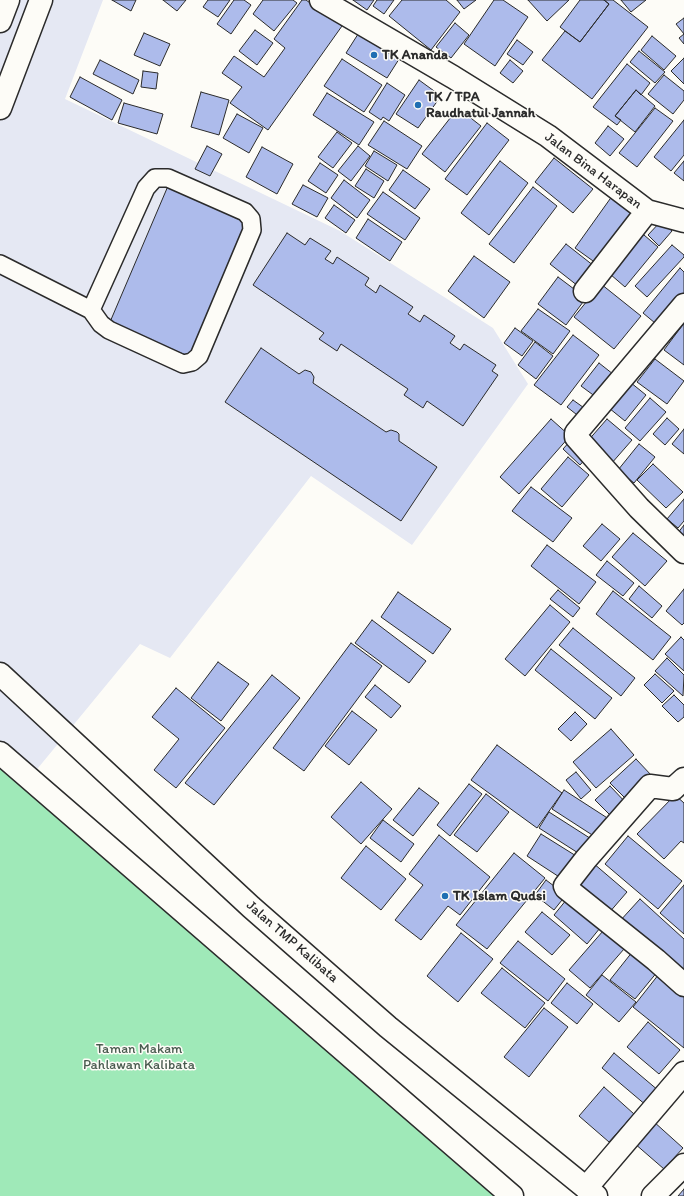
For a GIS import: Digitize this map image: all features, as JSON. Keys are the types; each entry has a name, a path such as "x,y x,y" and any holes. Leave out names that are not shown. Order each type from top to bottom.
{"main road":[{"path":"0,21 8,0"},
{"path":"0,108 41,0"},
{"name":"Jalan Bina Harapan","path":"321,0 453,77 548,136 647,211 684,221"},
{"path":"585,291 647,211"},
{"path":"684,305 576,434 576,437 639,508 684,552"},
{"name":"Jalan TMP Kalibata","path":"0,674 251,907 388,1027 591,1192"},
{"path":"0,753 512,1196"},
{"path":"684,779 673,789 650,786 586,859 565,886 656,960 684,985"},
{"path":"591,1192 684,1073"},
{"path":"653,1196 684,1165"}],"lane":[{"path":"0,264 91,310 101,324 109,330 184,364 192,362 199,356 252,230 251,219 245,212 168,178 155,178 146,188 91,310"}],"shaded area":[{"path":"0,0 103,0 65,99 340,231 493,328 528,384 412,545 311,476 170,658 140,644 29,779 0,753"}],"green space":[{"name":"Taman Makam Pahlawan Kalibata","path":"0,753 512,1196 0,1196"}],"building":[{"path":"112,0 136,0 131,11"},
{"path":"163,0 186,0 177,11"},
{"path":"208,0 230,0 218,17 203,7"},
{"path":"234,0 244,0 251,5 231,34 217,24"},
{"path":"263,0 293,0 297,3 274,31 253,14"},
{"path":"302,0 306,0 342,26 268,130 230,103 242,87 222,73 234,56 264,77 285,48 274,39"},
{"path":"353,0 374,0 367,10"},
{"path":"377,0 394,0 384,14 373,6"},
{"path":"402,0 446,0 460,12 431,50 389,16"},
{"path":"457,0 476,0 464,9"},
{"path":"494,0 503,0 528,17 495,66 464,44"},
{"path":"528,0 569,0 547,21"},
{"path":"580,0 604,0 609,4 580,42 560,27"},
{"path":"604,0 613,0 648,27 592,99 542,60 565,31 580,42 609,4"},
{"path":"621,0 646,0 631,12"},
{"path":"684,18 684,34 676,24"},
{"path":"455,23 469,35 451,58 436,47"},
{"path":"255,30 273,43 257,65 239,51"},
{"name":"TK Ananda","path":"360,31 401,56 387,78 346,53"},
{"path":"144,33 170,44 160,66 134,55"},
{"path":"684,34 684,44 679,38"},
{"path":"652,36 676,56 664,70 641,50"},
{"path":"517,40 533,52 523,65 507,54"},
{"path":"639,51 665,72 655,83 630,62"},
{"path":"684,58 684,84 671,71"},
{"path":"342,59 382,85 364,112 324,86"},
{"path":"100,60 139,80 133,94 93,74"},
{"path":"510,60 523,71 513,83 500,73"},
{"path":"627,64 650,83 641,95 636,90 615,116 621,120 617,125 593,107"},
{"path":"143,71 158,73 156,89 141,87"},
{"path":"664,75 684,91 684,100 673,114 648,94"},
{"path":"80,77 122,100 112,120 70,97"},
{"name":"TK / TPA Raudhatul Jannah","path":"419,80 441,96 418,128 396,114"},
{"path":"387,83 405,95 389,121 383,117 381,120 369,112"},
{"path":"636,90 655,106 635,132 615,116"},
{"path":"201,92 229,100 219,135 191,127"},
{"path":"327,93 374,122 359,145 313,115"},
{"path":"124,103 163,114 157,134 118,123"},
{"path":"458,108 481,126 445,172 422,154"},
{"path":"655,108 673,121 637,167 619,153"},
{"path":"237,114 263,128 249,153 223,138"},
{"path":"684,120 684,155 671,171 654,157"},
{"path":"384,121 422,146 407,169 368,145"},
{"path":"487,123 509,140 467,195 445,179"},
{"path":"608,126 624,139 610,156 595,143"},
{"path":"337,132 352,143 333,168 318,157"},
{"path":"207,146 222,154 210,176 195,169"},
{"path":"358,146 370,156 351,181 338,171"},
{"path":"262,147 293,164 277,194 246,177"},
{"path":"374,151 397,165 388,181 365,166"},
{"path":"554,158 593,189 573,213 535,182"},
{"path":"500,161 528,183 489,235 461,213"},
{"path":"684,161 684,181 674,173"},
{"path":"320,163 338,175 326,193 308,181"},
{"path":"366,169 384,181 374,198 355,186"},
{"path":"403,170 430,189 415,209 389,190"},
{"path":"344,180 370,200 357,218 331,198"},
{"path":"303,185 328,198 317,217 292,204"},
{"path":"168,186 248,221 190,357 110,322"},
{"path":"533,187 557,206 514,263 489,244"},
{"path":"383,192 420,218 405,240 367,214"},
{"path":"615,192 640,210 600,266 575,248"},
{"path":"334,205 355,220 346,233 325,218"},
{"path":"368,219 402,242 390,261 356,238"},
{"path":"661,221 672,231 659,246 648,235"},
{"path":"637,229 658,247 625,287 603,268"},
{"path":"287,233 305,245 310,238 331,251 325,259 333,264 337,257 369,278 365,285 376,293 380,285 413,307 408,314 420,322 424,315 455,336 450,343 460,350 464,344 496,365 492,371 498,375 463,426 427,401 423,408 404,395 408,389 341,344 337,351 319,339 324,333 253,285"},
{"path":"566,244 594,266 578,286 550,264"},
{"path":"672,245 684,255 684,257 647,297 635,286"},
{"path":"474,256 510,282 484,318 448,291"},
{"path":"680,268 684,272 684,300 661,328 643,313"},
{"path":"558,277 586,298 566,325 538,304"},
{"path":"601,284 641,316 614,349 574,317"},
{"path":"538,309 570,331 553,354 521,331"},
{"path":"684,323 684,365 664,350"},
{"path":"515,328 533,341 522,356 504,343"},
{"path":"573,335 599,355 561,405 534,385"},
{"path":"535,342 553,356 536,379 518,365"},
{"path":"261,348 299,374 305,370 311,372 314,377 313,383 386,432 391,430 397,432 399,434 399,441 437,467 401,521 225,402"},
{"path":"655,359 684,381 667,404 637,382"},
{"path":"599,363 618,378 600,400 581,386"},
{"path":"625,378 646,395 625,421 604,404"},
{"path":"650,398 666,412 640,441 625,428"},
{"path":"573,400 587,410 581,418 567,407"},
{"path":"667,418 679,429 665,445 653,434"},
{"path":"551,419 570,436 519,494 500,477"},
{"path":"607,419 632,440 611,464 586,443"},
{"path":"684,429 684,454 672,444"},
{"path":"571,440 588,456 580,465 563,449"},
{"path":"639,444 655,457 634,483 618,470"},
{"path":"568,457 589,475 562,507 541,489"},
{"path":"653,464 683,492 666,508 637,480"},
{"path":"531,487 572,518 553,542 512,511"},
{"path":"684,499 684,521 678,528 667,519"},
{"path":"602,524 620,539 601,561 583,546"},
{"path":"684,525 684,545 674,538"},
{"path":"633,533 667,561 645,586 612,557"},
{"path":"547,545 596,582 579,604 531,566"},
{"path":"607,561 634,583 623,596 596,575"},
{"path":"639,586 662,606 652,618 629,599"},
{"path":"684,589 684,623 682,625 666,611"},
{"path":"558,590 580,608 573,617 550,599"},
{"path":"613,591 671,637 653,660 596,614"},
{"path":"398,592 451,629 433,654 381,617"},
{"path":"550,605 570,622 525,676 505,659"},
{"path":"372,620 426,661 409,683 355,643"},
{"path":"573,628 635,678 621,696 559,645"},
{"path":"681,637 684,640 684,671 665,654"},
{"path":"351,643 382,666 304,771 273,748"},
{"path":"551,649 612,698 595,719 535,670"},
{"path":"667,658 684,675 683,696 655,671"},
{"path":"218,662 249,684 221,721 191,698"},
{"path":"655,674 674,691 662,703 644,685"},
{"path":"272,675 300,698 214,805 185,783"},
{"path":"375,685 401,706 391,718 365,697"},
{"path":"176,688 225,728 176,788 154,770 179,739 152,717"},
{"path":"674,695 684,705 684,717 678,722 662,706"},
{"path":"352,711 377,730 349,765 325,746"},
{"path":"575,712 587,724 571,741 558,729"},
{"path":"611,729 634,755 596,788 573,762"},
{"path":"497,745 562,793 537,828 471,780"},
{"path":"636,759 652,776 628,801 610,783"},
{"path":"576,772 591,790 581,799 566,780"},
{"path":"361,782 392,809 361,844 331,817"},
{"path":"469,784 482,794 450,836 437,825"},
{"path":"610,786 628,805 614,819 595,800"},
{"path":"419,788 439,803 413,836 393,820"},
{"path":"564,790 612,821 600,840 552,809"},
{"path":"486,794 509,812 477,852 454,835"},
{"path":"675,795 684,803 684,843 681,841 664,859 637,834"},
{"path":"549,812 596,842 586,858 539,828"},
{"path":"383,820 414,844 401,862 370,838"},
{"path":"541,834 581,859 567,882 527,856"},
{"name":"TK Islam Qudsi","path":"439,835 490,877 460,915 448,906 421,940 395,920 423,885 409,874"},
{"path":"628,836 682,881 658,909 605,864"},
{"path":"366,846 406,879 381,910 341,878"},
{"path":"514,853 545,878 487,949 456,925"},
{"path":"593,863 627,892 608,914 574,885"},
{"path":"546,880 566,895 554,910 535,895"},
{"path":"684,885 684,934 660,913"},
{"path":"567,899 600,928 587,944 554,915"},
{"path":"640,899 684,939 684,969 678,975 619,922"},
{"path":"542,912 570,935 552,955 525,932"},
{"path":"610,923 631,941 590,988 569,970"},
{"path":"461,933 493,959 458,1002 427,976"},
{"path":"518,941 565,979 548,1001 500,963"},
{"path":"633,951 658,971 635,999 610,980"},
{"path":"502,968 545,1003 525,1028 481,993"},
{"path":"659,974 684,994 684,1048 633,1007"},
{"path":"602,975 636,1002 619,1022 586,995"},
{"path":"567,983 593,1004 577,1024 551,1003"},
{"path":"544,1008 568,1027 529,1077 504,1057"},
{"path":"648,1022 680,1050 659,1074 627,1047"},
{"path":"614,1053 659,1091 647,1106 602,1068"},
{"path":"604,1087 634,1114 609,1142 579,1116"},
{"path":"653,1121 683,1148 664,1169 634,1143"},
{"path":"684,1189 684,1196 678,1196"}],"place":[{"name":"TK Ananda","path":"374,55"},
{"name":"TK / TPA Raudhatul Jannah","path":"418,105"},
{"name":"TK Islam Qudsi","path":"445,896"}]}
